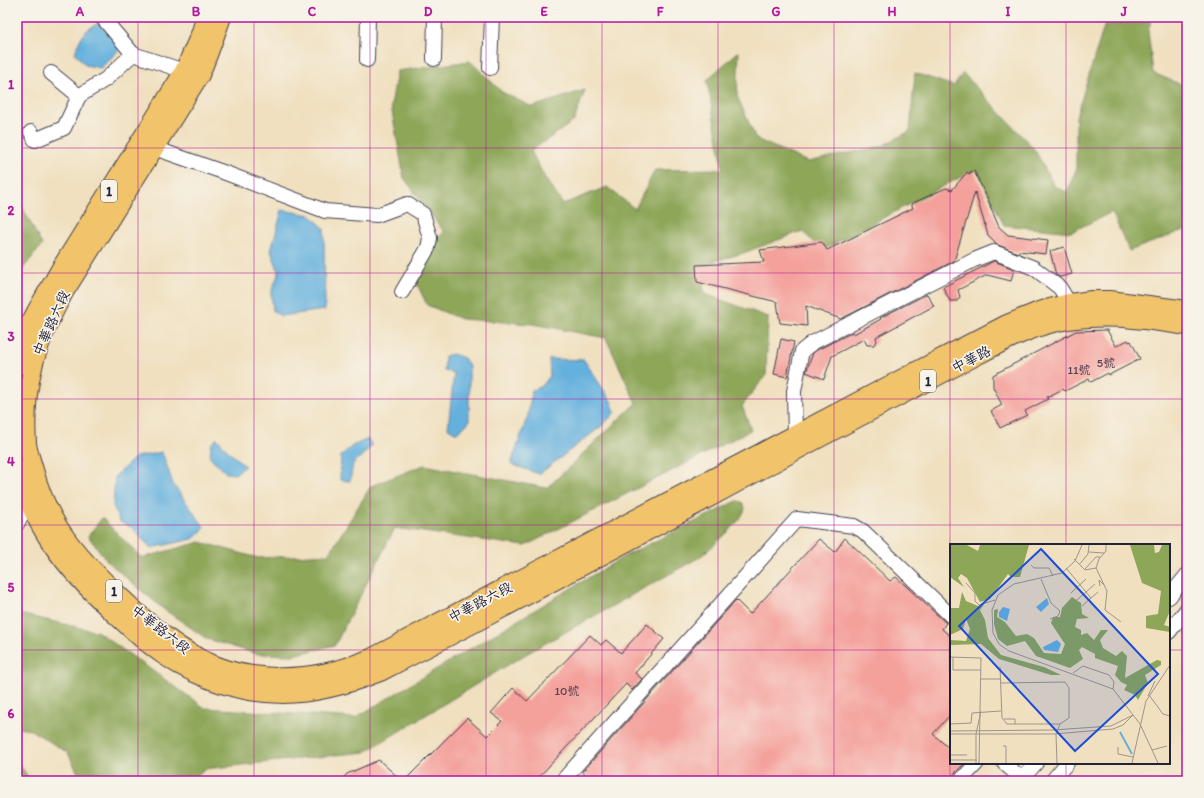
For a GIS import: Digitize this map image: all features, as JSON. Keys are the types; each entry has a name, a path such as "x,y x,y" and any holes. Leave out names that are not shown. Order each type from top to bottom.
{"main road":[{"name":"中華路六段","path":"17,366 20,350 29,325 53,297 154,148 192,73 205,17"},
{"name":"中華路六段","path":"222,17 208,56 192,73 53,297 48,323 36,353 31,373 28,392 28,445 34,496 45,535 72,572 90,592 147,643 178,664 211,680 247,691 285,694 322,690 357,681 380,672 688,510"},
{"name":"中華路","path":"938,368 1007,324 1039,311 1069,303 1092,300 1110,300 1187,310"},
{"name":"中華路","path":"695,488 788,444 938,368 1048,324 1094,317 1139,318 1187,326"},
{"name":"中華路","path":"688,510 788,444"},
{"name":"中華路六段","path":"17,469 34,496 51,515 74,550 108,585 168,639 199,658 229,669 252,675 284,677 322,674 353,666 371,658 695,488"}],"street":[{"path":"102,17 133,54 192,73"},
{"path":"367,60 368,17"},
{"path":"434,59 435,17"},
{"path":"490,68 492,17"},
{"path":"31,132 35,140 64,128 79,96 106,79 133,54"},
{"path":"51,73 79,96"},
{"path":"154,148 223,172 325,211 377,215 407,204 423,214 430,238 428,248 402,292"},
{"path":"788,444 794,391 802,351 812,343 974,260 994,252 1034,268 1060,288 1069,303"},
{"path":"17,524 34,496"},
{"path":"562,781 797,519 854,526 863,531 950,615"},
{"path":"1170,596 1187,575"},
{"path":"1170,631 1187,609"},
{"path":"960,781 976,764"},
{"path":"1005,764 1021,780 1035,764"},
{"path":"1052,781 1066,764"}],"green space":[{"path":"1107,17 1152,17 1148,31 1153,73 1187,87 1187,229 1129,251 1112,212 1071,232 1004,225 977,170 953,181 822,250 802,231 743,253 698,266 705,294 768,317 766,375 742,406 751,430 525,546 395,528 335,645 292,655 257,654 207,639 162,608 108,562 88,536 102,518 142,558 200,542 258,558 329,554 371,486 424,465 547,488 636,403 606,338 533,324 461,319 427,305 409,267 444,232 404,178 391,106 397,71 470,61 502,92 532,107 585,90 574,121 531,151 546,180 563,204 607,187 635,209 655,170 723,169 707,80 739,51 737,96 756,139 808,162 882,146 910,131 915,73 954,86 963,73 1035,150 1054,186 1067,192 1076,170 1076,117"},
{"path":"17,197 42,245 17,276"},
{"path":"737,501 742,502 745,508 743,514 726,534 700,557 526,654 365,752 204,769 191,781 82,781 68,753 31,730 17,728 17,608 20,614 98,632 205,708 355,718 623,557"},
{"path":"17,761 31,781 17,781"}],"water":[{"path":"99,23 120,49 101,68 85,65 75,53 86,31"},
{"path":"282,210 310,215 324,228 325,310 281,316 273,311 271,293 279,272 271,251"},
{"path":"453,354 464,358 469,366 469,422 457,433 448,428 454,373 444,371 445,356"},
{"path":"549,359 584,360 611,401 615,412 603,425 539,474 511,464 528,415 532,390 542,386 550,376"},
{"path":"217,438 228,451 245,466 235,474 226,473 210,457 211,444"},
{"path":"368,439 372,446 353,464 350,481 340,480 341,456 352,446"},
{"path":"162,452 173,484 205,528 193,539 151,548 131,527 120,522 113,506 115,476 136,457"}],"building":[{"path":"974,171 991,206 999,227 1008,235 1048,240 1046,254 1019,251 1018,253 998,245 988,235 975,192 954,261 841,319 806,306 807,326 780,323 777,302 697,282 696,265 764,262 760,250 822,242 827,250 913,208 911,204 946,188 952,190 967,172 970,174 970,172"},
{"path":"1064,247 1072,274 1060,277 1056,275 1050,251"},
{"path":"994,261 1014,269 1011,281 987,275 958,290 960,297 957,301 950,301 943,287"},
{"path":"927,294 934,306 876,337 877,341 874,345 867,345 864,339 832,356 824,379 806,372 813,353 817,350 853,332 854,334 881,319 880,318"},
{"path":"1107,330 1116,346 1128,340 1129,342 1131,341 1140,359 1109,375 1108,373 1091,382 1089,379 1065,391 1063,389 1025,411 1027,415 1000,428 991,411 1002,405 993,387 993,375 1076,331"},
{"path":"781,339 794,342 787,377 774,374"},
{"path":"845,538 890,581 896,577 946,623 942,629 950,636 950,715 933,734 950,749 950,764 964,764 950,778 946,775 940,781 593,781 582,772 736,600 750,614 819,539 835,552"},
{"path":"647,624 664,639 635,673 642,679 632,690 626,684 535,781 404,781 467,718 487,736 502,721 491,713 513,688 527,701 590,635 601,645 606,640 621,653"},
{"path":"379,760 402,781 340,781 347,774"}]}
